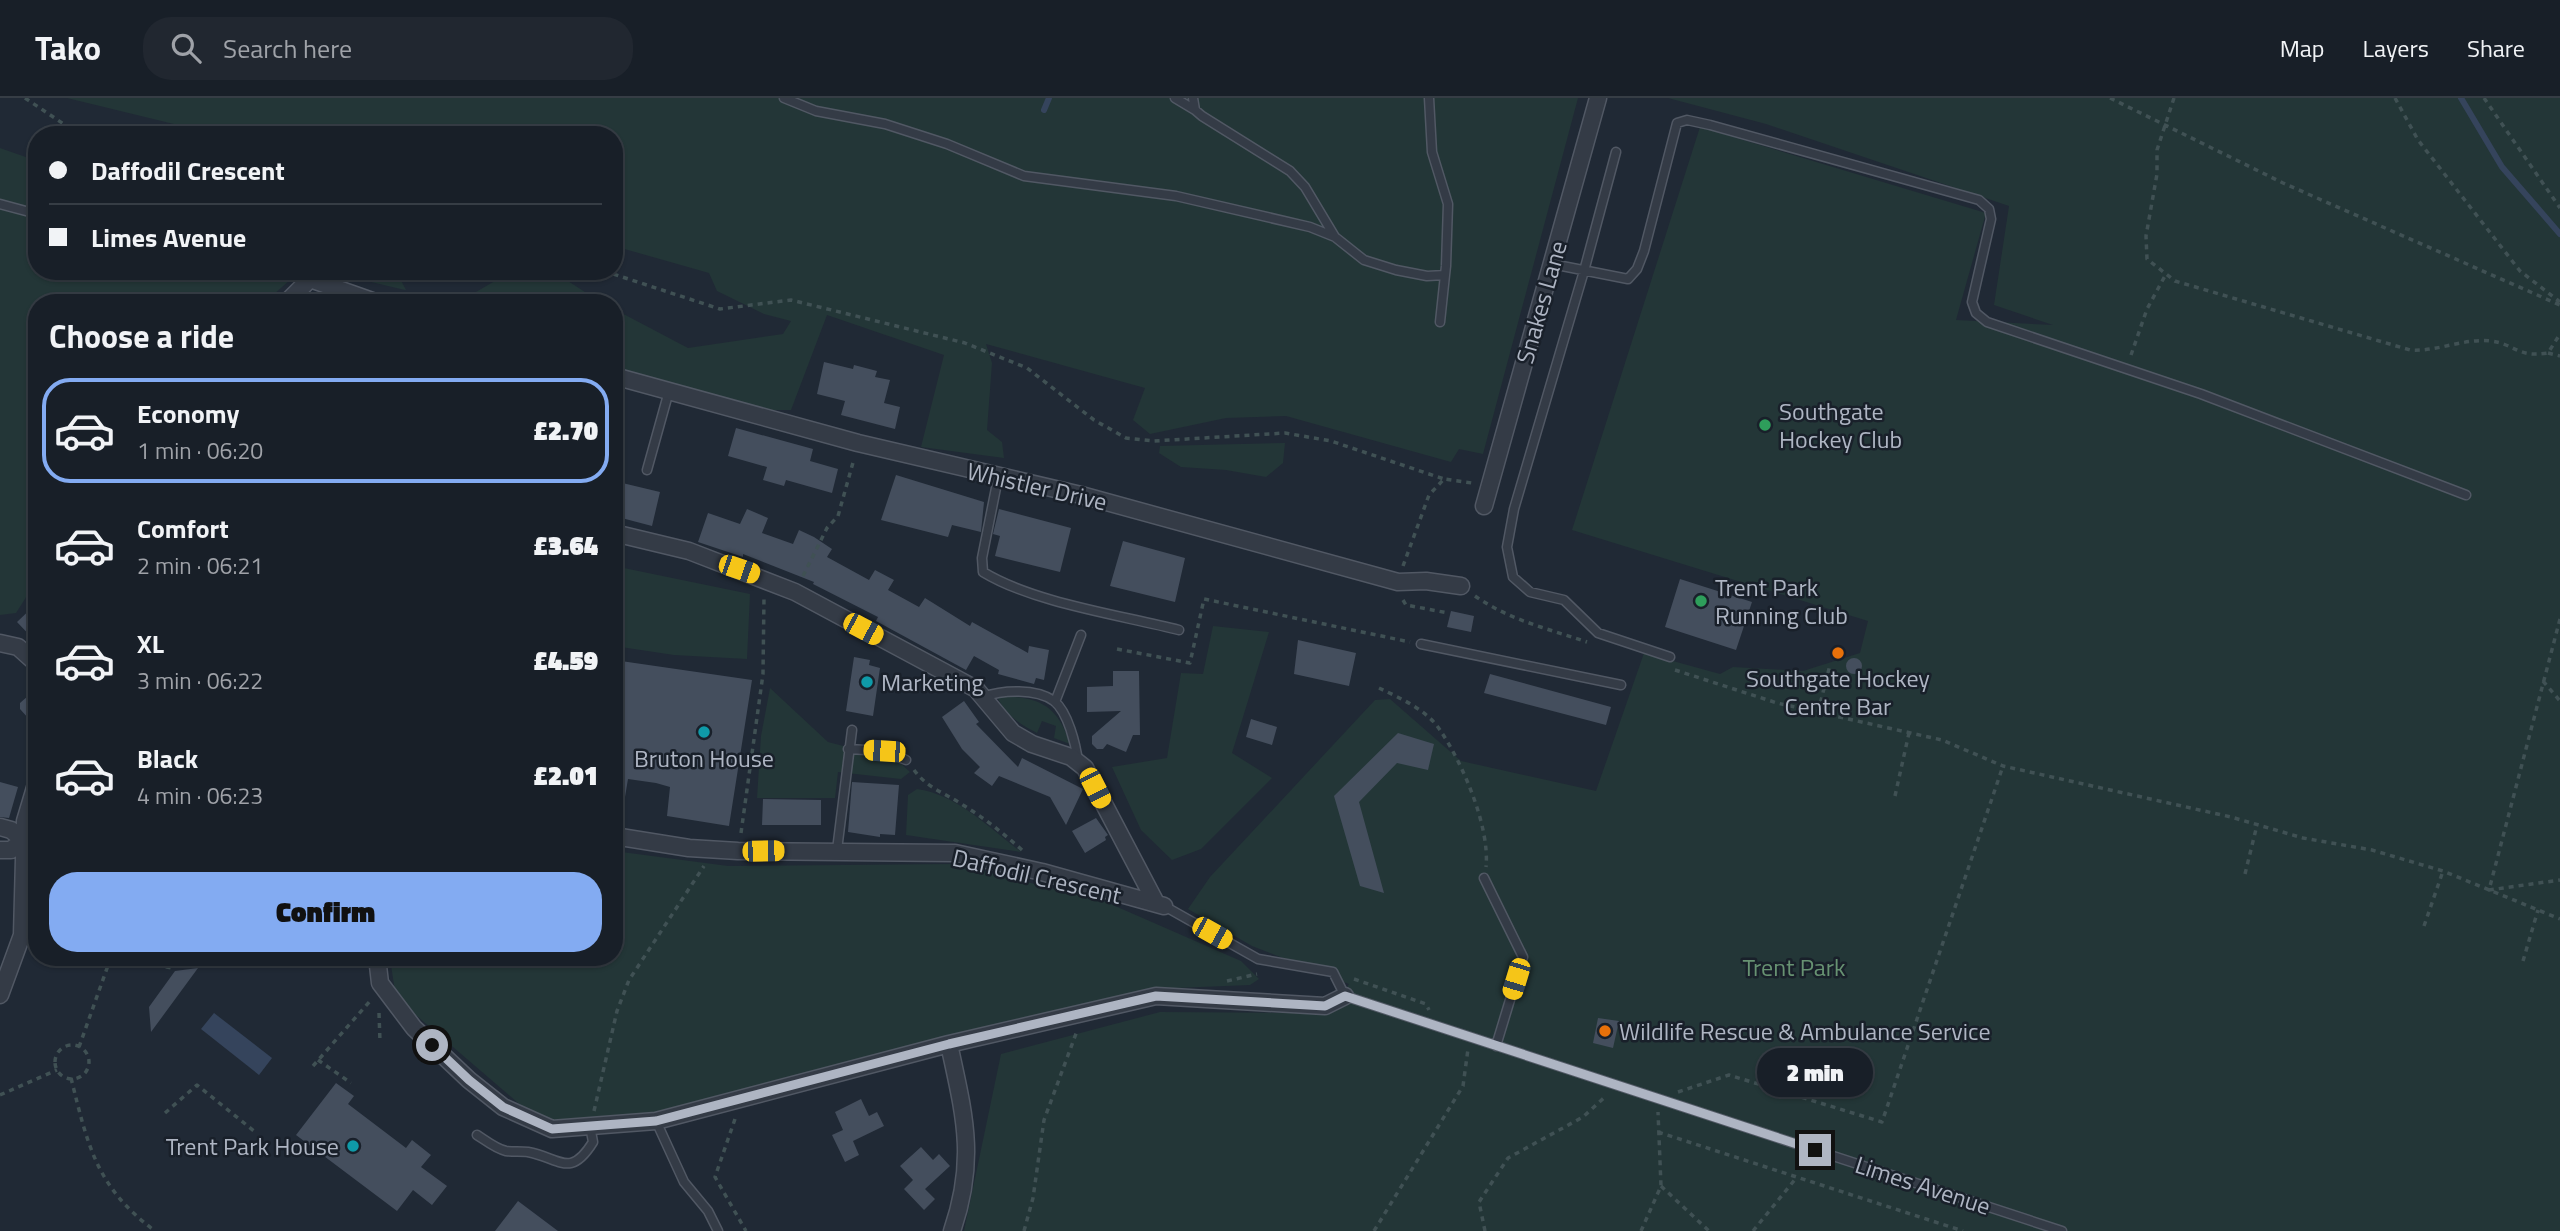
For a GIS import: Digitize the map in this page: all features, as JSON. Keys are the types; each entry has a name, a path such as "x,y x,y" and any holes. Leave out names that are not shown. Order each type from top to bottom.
{"street":[{"name":"Snakes Lane","path":"1483,506 1598,98"},
{"path":"295,294 309,280"},
{"path":"313,280 352,294"},
{"name":"Whistler Drive","path":"623,378 858,443 1094,499 1398,582 1426,581 1461,586"},
{"path":"623,535 689,551 764,578 976,689 1013,733 1078,762 1085,768 1161,905"},
{"path":"0,643 18,647 28,656"},
{"path":"0,995 22,935 23,840 28,811"},
{"path":"0,827 11,830 23,840"},
{"name":"Daffodil Crescent","path":"623,837 738,852 837,850 955,853 1042,872 1161,905"},
{"path":"0,850 11,850 23,840"},
{"path":"378,966 380,983 414,1028 469,1080 503,1107 552,1129 656,1121 949,1044 1156,996 1325,1006 1345,996"},
{"path":"949,1044 967,1129 968,1160 952,1231"}],"lane":[{"path":"784,98 816,111 885,124 947,144 1024,176 1176,196 1310,227 1335,237 1375,265 1427,276 1445,275"},
{"path":"1175,98 1239,142 1290,172 1305,187 1335,237"},
{"path":"1193,98 1195,110"},
{"path":"1429,98 1432,152 1447,204 1445,275 1440,322"},
{"path":"1552,264 1628,279 1637,269 1674,131 1677,124 1687,120 1979,200 1989,209 1991,219 1974,288 1976,313 1987,322 2126,367 2466,495"},
{"path":"1616,152 1514,509 1507,547 1513,577 1530,592 1564,600 1598,633 1670,657"},
{"path":"0,204 28,212"},
{"path":"648,470 669,391"},
{"path":"998,478 982,558 983,572 1001,583 1179,631"},
{"path":"1055,702 1081,635"},
{"path":"1421,644 1621,685"},
{"path":"983,697 999,691 1040,695 1055,702 1075,738 1078,762"},
{"path":"837,850 852,730"},
{"path":"848,748 884,751 906,760"},
{"path":"1483,878 1523,957 1496,1046"},
{"path":"1161,905 1258,960 1333,972 1345,996"},
{"name":"Limes Avenue","path":"1345,996 2062,1231"},
{"path":"656,1121 684,1182 708,1211 718,1231"},
{"path":"477,1135 504,1151 531,1152 554,1162 569,1164 583,1158 593,1142 590,1126"}],"path":[{"path":"25,98 67,126"},
{"path":"2110,98 2283,183 2451,254 2522,290 2560,303"},
{"path":"2174,98 2157,150 2157,174 2146,236 2147,259 2175,281 2410,350 2429,351 2466,342 2492,341 2528,356 2548,353 2560,356"},
{"path":"2395,98 2418,140 2520,271 2560,303"},
{"path":"2484,98 2560,208"},
{"path":"2126,367 2147,309 2166,274"},
{"path":"623,277 720,309 791,300 965,343 1027,368 1094,420 1126,438 1154,441 1285,433 1331,441 1444,479 1489,488"},
{"path":"2548,353 2560,334"},
{"path":"795,592 827,528 838,516 858,443"},
{"path":"1444,479 1429,495 1398,582 1406,605 1448,613"},
{"path":"738,852 762,674 764,578"},
{"path":"1461,586 1502,612 1598,645"},
{"path":"1116,649 1190,663 1203,599 1421,644"},
{"path":"2489,890 2504,823 2526,757 2542,680 2560,619"},
{"path":"1818,712 1830,665"},
{"path":"1674,670 1777,703 1942,740 2003,765 2303,838 2372,850 2443,871 2560,919"},
{"path":"2542,680 2560,701"},
{"path":"1379,688 1412,704 1440,729 1468,783 1481,823 1488,852 1483,878"},
{"path":"1895,796 1909,733"},
{"path":"906,760 924,785 951,797 988,821 1030,857 1042,872"},
{"path":"1658,1098 1729,1075 1882,1122 2003,765"},
{"path":"2245,874 2257,825"},
{"path":"590,1126 617,1011 629,980 705,864 720,850"},
{"path":"2424,926 2443,871"},
{"path":"2489,890 2560,880"},
{"path":"2523,961 2538,910"},
{"path":"79,1047 108,966"},
{"path":"164,966 172,968"},
{"path":"313,1066 369,1004 380,983"},
{"path":"1024,1231 1033,1198 1044,1120 1080,1025 1079,1014"},
{"path":"1374,1231 1463,1086 1470,1037"},
{"path":"71,1078 81,1075 88,1066 87,1055 79,1047 69,1045 60,1050 55,1060 57,1070 71,1078 98,1170 117,1200 155,1231"},
{"path":"318,1060 351,1083"},
{"path":"0,1095 57,1070"},
{"path":"165,1113 197,1085 254,1131"},
{"path":"1485,1231 1479,1202 1508,1158 1584,1117 1618,1085"},
{"path":"743,1098 715,1177 746,1231"},
{"path":"1641,1231 1661,1186 1658,1132 1963,1231"},
{"path":"1753,1231 1797,1177"},
{"path":"1661,1186 1709,1231"}],"green space":[{"path":"67,98 1578,98 1483,454 1459,449 1451,462 1286,416 1226,418 1150,434 1133,420 1145,388 986,344 992,363 987,430 1002,442 1004,458 921,447 944,355 827,315 791,410 768,410 623,370 623,314 688,348 783,334 791,321 764,314 717,291 709,273 623,249 623,126 182,126"},
{"name":"Trent Park","path":"1668,98 2560,98 2560,1231 964,1231 1001,1054 1160,1012 1331,1013 1349,984 1252,946 1188,909 1210,877 1375,700 1390,699 1461,761 1596,791 1644,653 1720,674 1733,667 1803,671 1860,653 1868,621 1572,530 1700,127 1986,213 1956,320 2053,325 1994,305 2009,206 1766,124"},
{"path":"0,148 28,158 28,280 290,280 274,294 28,294 28,594 16,613 0,615"},
{"path":"363,280 401,280 405,290"},
{"path":"497,280 566,280 588,294 472,294"},
{"path":"1285,443 1283,463 1266,477 1226,470 1181,467 1159,453 1160,446"},
{"path":"623,568 750,594 747,659 674,655 623,647"},
{"path":"1213,626 1269,632 1232,753 1272,778 1201,849 1172,860 1141,830 1112,767 1167,758 1181,673 1203,674"},
{"path":"770,688 828,742 897,760 910,772 901,779 838,772 835,798 757,798 761,736"},
{"path":"997,696 1023,698 1044,705 1059,719 1070,744 1054,738 1056,726 1042,721 1037,733 1019,722 1004,709"},
{"path":"917,789 931,792 959,805 1021,852 906,835 908,795"},
{"path":"623,852 728,866 955,864 1106,902 1241,961 1259,979 1250,985 1152,989 639,1117 561,1125 525,1109 396,998 391,966 623,966"}],"water":[{"path":"214,1013 272,1058 259,1075 201,1029"}],"building":[{"path":"824,362 877,371 875,377 890,380 884,403 900,407 895,429 841,415 845,401 817,394"},
{"path":"736,428 813,449 810,461 838,469 832,493 786,480 784,486 763,480 767,467 728,456"},
{"path":"896,475 984,502 981,532 952,525 948,537 881,520"},
{"path":"623,483 660,492 652,526 623,518"},
{"path":"747,509 768,518 762,533 793,544 799,530 814,537 832,549 827,557 869,580 875,570 894,580 888,590 919,607 925,598 970,626 972,622 1028,653 1029,646 1049,650 1044,680 1036,678 1034,684 998,674 999,670 974,656 966,670 876,621 878,617 813,584 814,582 743,554 743,557 698,542 708,513 740,524"},
{"path":"999,509 1071,528 1060,572 995,556 1000,536 993,534"},
{"path":"1123,541 1185,558 1175,602 1110,586"},
{"path":"1680,579 1752,602 1736,650 1665,627"},
{"path":"1451,611 1474,616 1471,632 1447,627"},
{"path":"28,612 28,634 17,622"},
{"path":"1298,640 1356,653 1349,686 1294,674"},
{"name":"Marketing","path":"854,657 870,660 869,665 880,668 873,716 846,711"},
{"path":"1851,658 1857,658 1862,666 1860,672 1851,674 1846,669 1846,663"},
{"name":"Bruton House","path":"623,661 752,680 729,826 667,816 670,787 628,779 623,809"},
{"path":"1113,671 1139,671 1140,735 1133,735 1126,752 1107,744 1103,749 1097,749 1092,744 1092,736 1121,711 1087,712 1087,687 1113,686"},
{"path":"1490,674 1611,707 1606,725 1484,693"},
{"path":"28,696 28,718 20,709 20,703"},
{"path":"964,701 979,722 976,724 1018,767 1022,758 1083,789 1066,825 1050,797 999,776 992,786 974,773 980,767 962,749 942,717"},
{"path":"1251,719 1277,727 1272,745 1246,737"},
{"path":"1398,733 1434,744 1428,770 1397,763 1359,802 1384,893 1360,886 1334,796"},
{"path":"0,782 18,787 9,818 0,817"},
{"path":"852,782 899,785 895,835 880,834 880,837 848,832"},
{"path":"763,799 821,800 821,825 762,825"},
{"path":"1096,818 1108,835 1106,840 1085,853 1072,831"},
{"path":"198,968 151,1032 149,1007 175,971"},
{"path":"1598,1018 1619,1021 1613,1048 1593,1043"},
{"name":"Trent Park House","path":"336,1083 354,1096 348,1104 406,1148 412,1140 431,1155 421,1167 447,1186 432,1205 413,1190 397,1211 296,1135"},
{"path":"861,1099 869,1116 877,1112 884,1126 853,1141 859,1155 845,1162 832,1135 843,1130 835,1112"},
{"path":"921,1147 933,1160 939,1154 950,1166 925,1189 935,1199 924,1210 904,1189 913,1180 900,1166"},
{"path":"518,1201 558,1231 495,1231"}],"waterway":[{"path":"1044,110 1049,98"},
{"path":"2461,98 2502,167 2560,234"}],"place":[{"name":"Southgate Hockey Club","path":"1765,425"},
{"name":"Trent Park Running Club","path":"1701,601"},
{"name":"Southgate Hockey Centre Bar","path":"1838,653"},
{"name":"Marketing","path":"867,682"},
{"name":"Bruton House","path":"704,732"},
{"name":"Wildlife Rescue & Ambulance Service","path":"1605,1031"},
{"name":"Trent Park House","path":"353,1146"}],"route":[{"path":"432,1045 503,1107 552,1129 656,1121 949,1044 1156,996 1325,1006 1345,996 1815,1150"}]}
